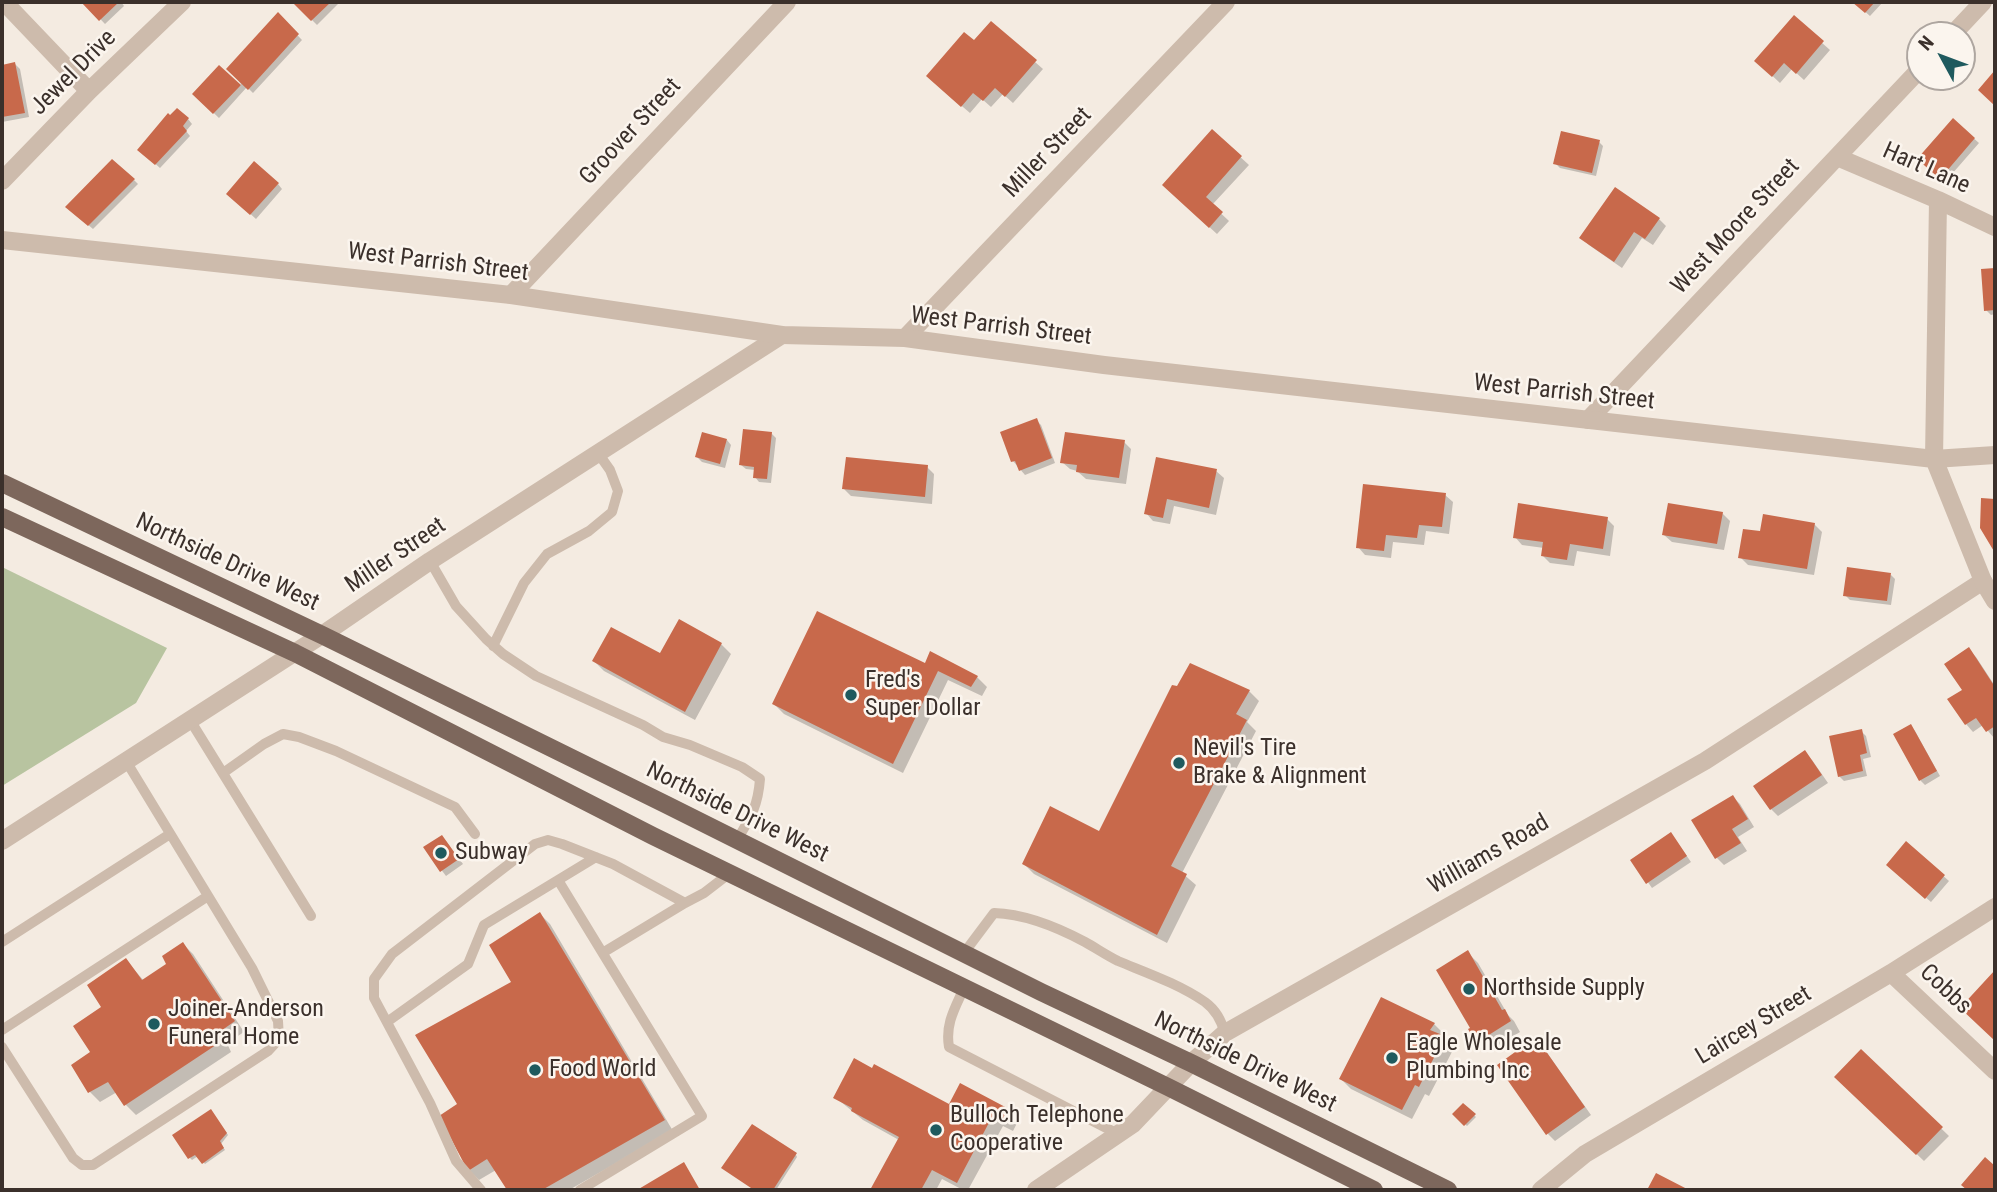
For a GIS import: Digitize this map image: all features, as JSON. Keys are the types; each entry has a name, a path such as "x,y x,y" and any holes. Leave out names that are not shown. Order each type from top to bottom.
{"main road":[{"name":"Northside Drive West","path":"2,483 322,635 1448,1190"},
{"path":"2,517 295,653 641,830 1168,1087 1352,1185 1374,1190"}],"street":[{"path":"4,2 89,91"},
{"name":"Jewel Drive","path":"2,181 89,91 182,2"},
{"name":"Groover Street","path":"511,295 787,2"},
{"name":"Miller Street","path":"905,338 1226,2"},
{"path":"1965,21 1983,2"},
{"name":"West Moore Street","path":"1588,420 1906,84"},
{"name":"Hart Lane","path":"1837,157 1995,227"},
{"path":"1938,200 1934,459 1983,581 1995,601"},
{"name":"West Parrish Street","path":"2,240 511,295 782,335 905,338 1104,365 1934,459 1995,455"},
{"name":"Miller Street","path":"2,841 782,335"},
{"name":"Williams Road","path":"1036,1190 1133,1124 1191,1063 1225,1032 1705,761 1983,581"},
{"name":"Laircey Street","path":"1541,1190 1585,1154 1891,973 1995,907"},
{"name":"Cobbs","path":"1891,973 1995,1071"}],"lane":[{"path":"493,646 524,583 547,554 589,531 612,512 618,491 610,470 598,453"},
{"path":"430,561 456,606 493,646 536,676 643,725 663,737 742,766 760,779 755,812 737,840"},
{"path":"190,720 311,916"},
{"path":"223,774 264,744 283,734 299,737 336,751 455,807 475,834"},
{"path":"2,1046 73,1158 82,1166 93,1166 268,1051 279,1039 278,1021 252,968 126,761"},
{"path":"2,942 170,834"},
{"path":"481,1190 456,1161 430,1103 374,998 374,979 392,954 535,844 548,840 613,864 685,903"},
{"path":"387,1022 468,964 484,925 596,857"},
{"path":"604,952 704,893 730,873"},
{"path":"558,880 702,1115 580,1190"},
{"path":"2,1030 208,896"},
{"path":"964,953 994,913 1011,913 1049,925 1207,1003 1220,1017 1225,1032"},
{"path":"964,988 950,1019 947,1036 949,1047 1118,1134"}],"green space":[{"path":"2,567 167,648 136,703 2,786"}],"building":[{"path":"81,2 119,2 99,21"},
{"path":"292,2 331,2 311,21"},
{"path":"1852,2 1875,2 1865,13"},
{"path":"278,12 299,34 248,90 226,69"},
{"path":"1794,15 1824,41 1796,74 1784,63 1772,77 1754,61"},
{"path":"991,21 1037,60 1005,97 995,88 983,101 973,93 961,107 926,76 964,32 974,40"},
{"path":"15,62 25,113 2,117 2,65"},
{"path":"219,65 241,85 213,114 192,94"},
{"path":"1995,70 1995,106 1978,90"},
{"path":"177,108 189,118 183,126 187,131 155,165 137,150 168,113 170,115"},
{"path":"1953,118 1975,138 1940,179 1917,159"},
{"path":"1212,129 1242,156 1206,197 1223,212 1209,228 1162,185"},
{"path":"1561,131 1600,140 1592,173 1553,164"},
{"path":"112,159 135,179 88,226 65,207"},
{"path":"254,161 279,183 250,215 226,194"},
{"path":"1615,187 1660,218 1645,239 1634,232 1614,262 1579,238"},
{"path":"1995,268 1995,310 1984,311 1981,269"},
{"path":"1037,418 1052,458 1019,471 1015,461 1011,462 1000,432"},
{"path":"743,429 772,432 767,479 753,478 754,467 739,465"},
{"path":"702,432 727,439 720,464 695,457"},
{"path":"1065,432 1125,440 1119,478 1076,472 1077,465 1060,463"},
{"path":"846,457 928,465 925,497 842,489"},
{"path":"1156,457 1217,469 1209,508 1167,499 1163,518 1144,514"},
{"path":"1363,484 1446,493 1442,527 1419,525 1417,538 1386,535 1384,551 1356,548"},
{"path":"1981,498 1995,499 1995,553 1980,528"},
{"path":"1518,503 1608,517 1603,549 1570,544 1567,560 1541,556 1543,542 1513,538"},
{"path":"1668,503 1723,512 1717,544 1662,535"},
{"path":"1763,514 1815,523 1807,569 1738,558 1743,529 1760,531"},
{"path":"1847,567 1891,573 1887,601 1843,596"},
{"name":"Fred's Super Dollar","path":"817,611 925,663 930,651 978,676 971,687 938,671 893,764 772,704"},
{"path":"679,619 722,643 685,712 592,661 611,627 660,653"},
{"path":"1969,647 1995,687 1995,726 1986,732 1976,718 1965,725 1947,699 1962,690 1944,664"},
{"name":"Nevil's Tire Brake & Alignment","path":"1190,663 1250,690 1236,714 1247,720 1171,866 1187,874 1157,935 1022,864 1050,806 1099,831 1172,685 1177,686"},
{"path":"1911,724 1937,771 1919,781 1893,734"},
{"path":"1862,729 1867,753 1860,755 1863,771 1838,777 1829,736"},
{"path":"1805,750 1822,775 1770,810 1753,786"},
{"path":"1733,795 1748,819 1732,829 1741,843 1715,859 1691,820"},
{"path":"1671,832 1687,856 1646,884 1630,860"},
{"name":"Subway","path":"442,835 459,859 440,872 423,847"},
{"path":"1906,841 1945,875 1925,899 1886,865"},
{"name":"Food World","path":"540,912 665,1120 542,1190 507,1190 487,1159 468,1171 439,1116 457,1104 415,1035 511,982 489,945"},
{"name":"Joiner-Anderson Funeral Home","path":"183,942 235,1021 218,1033 222,1041 124,1106 108,1082 88,1093 71,1065 90,1052 73,1026 101,1007 87,985 126,958 142,980 166,964 162,956"},
{"name":"Northside Supply","path":"1468,950 1511,1021 1476,1043 1436,970"},
{"path":"1995,970 1995,1041 1960,1008"},
{"name":"Eagle Wholesale Plumbing Inc","path":"1381,997 1435,1023 1430,1030 1445,1036 1419,1087 1415,1085 1402,1110 1339,1079"},
{"path":"1536,1037 1585,1107 1546,1135 1497,1065"},
{"path":"1861,1049 1943,1127 1916,1155 1834,1077"},
{"name":"Bulloch Telephone Cooperative","path":"854,1058 872,1068 874,1064 949,1104 960,1083 1009,1109 1002,1123 992,1117 957,1183 932,1170 921,1190 870,1190 899,1137 833,1098"},
{"path":"1463,1103 1476,1114 1464,1126 1452,1114"},
{"path":"211,1109 227,1133 220,1141 224,1148 202,1164 195,1155 188,1159 172,1135"},
{"path":"752,1124 797,1153 773,1190 754,1190 721,1168"},
{"path":"1985,1157 1995,1166 1995,1190 1967,1190 1961,1185"},
{"path":"684,1162 700,1190 637,1190"},
{"path":"1656,1173 1689,1190 1647,1190"}],"place":[{"name":"Fred's Super Dollar","path":"851,695"},
{"name":"Nevil's Tire Brake & Alignment","path":"1179,763"},
{"name":"Subway","path":"441,853"},
{"name":"Northside Supply","path":"1469,989"},
{"name":"Joiner-Anderson Funeral Home","path":"154,1024"},
{"name":"Eagle Wholesale Plumbing Inc","path":"1392,1058"},
{"name":"Food World","path":"535,1070"},
{"name":"Bulloch Telephone Cooperative","path":"936,1130"}]}
